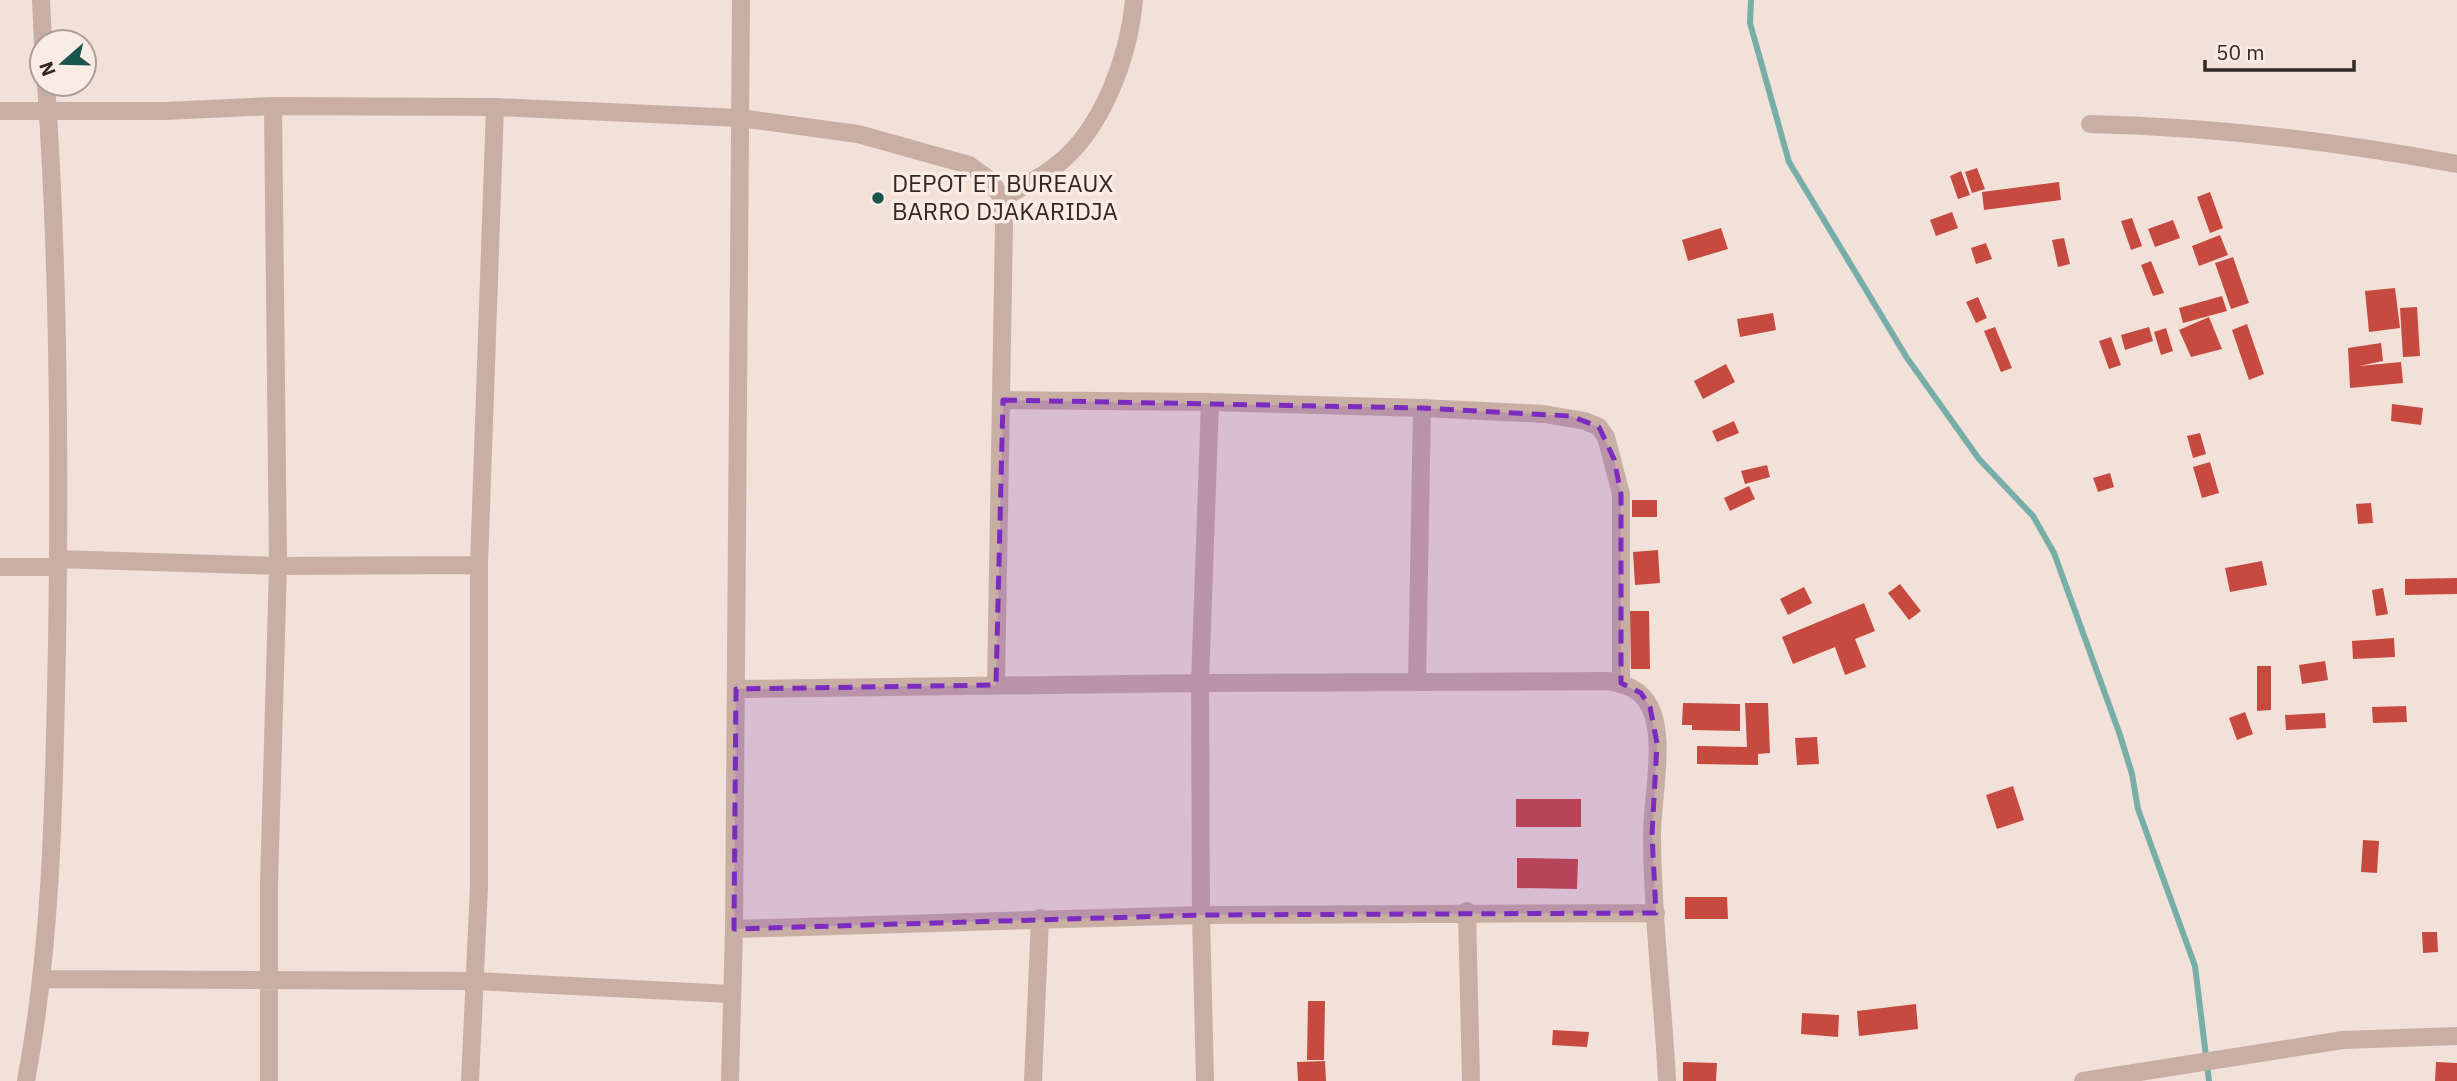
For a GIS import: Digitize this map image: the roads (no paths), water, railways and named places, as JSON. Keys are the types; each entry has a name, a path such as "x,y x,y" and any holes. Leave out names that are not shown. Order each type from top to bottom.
{"street":[{"path":"41,0 42,28"},
{"path":"730,1081 734,929 741,0"},
{"path":"1002,198 1059,163 1090,126 1109,93 1125,47 1134,0"},
{"path":"26,1081 43,979 51,859 58,563 58,300 47,98"},
{"path":"269,1081 269,884 278,566 273,106"},
{"path":"0,111 165,111 273,106 495,107 740,118 858,134 969,165 990,180 1002,198 1003,400 996,685"},
{"path":"470,1081 481,761 479,565 495,107"},
{"path":"2090,124 2169,126 2273,135 2352,144 2457,163"},
{"path":"1003,400 1422,408 1571,416 1599,427 1606,437 1621,494 1621,683"},
{"path":"1205,1081 1200,683 1210,402"},
{"path":"1417,682 1422,408"},
{"path":"0,567 58,563 479,565"},
{"path":"736,689 1200,683 1621,683 1641,694 1654,719 1657,743 1652,835 1667,1081"},
{"path":"734,929 1201,915 1467,911 1656,913"},
{"path":"1467,911 1471,1081"},
{"path":"1032,1081 1040,918"},
{"path":"43,979 475,981 731,994"},
{"path":"2083,1081 2343,1040 2457,1036"}],"waterway":[{"path":"1751,0 1750,23 1789,162 1907,358 1979,459 2033,516 2054,553 2120,735 2132,774 2138,809 2195,966 2209,1081"}],"place":[{"name":"DEPOT ET BUREAUX BARRO DJAKARIDJA","path":"878,198"}]}
